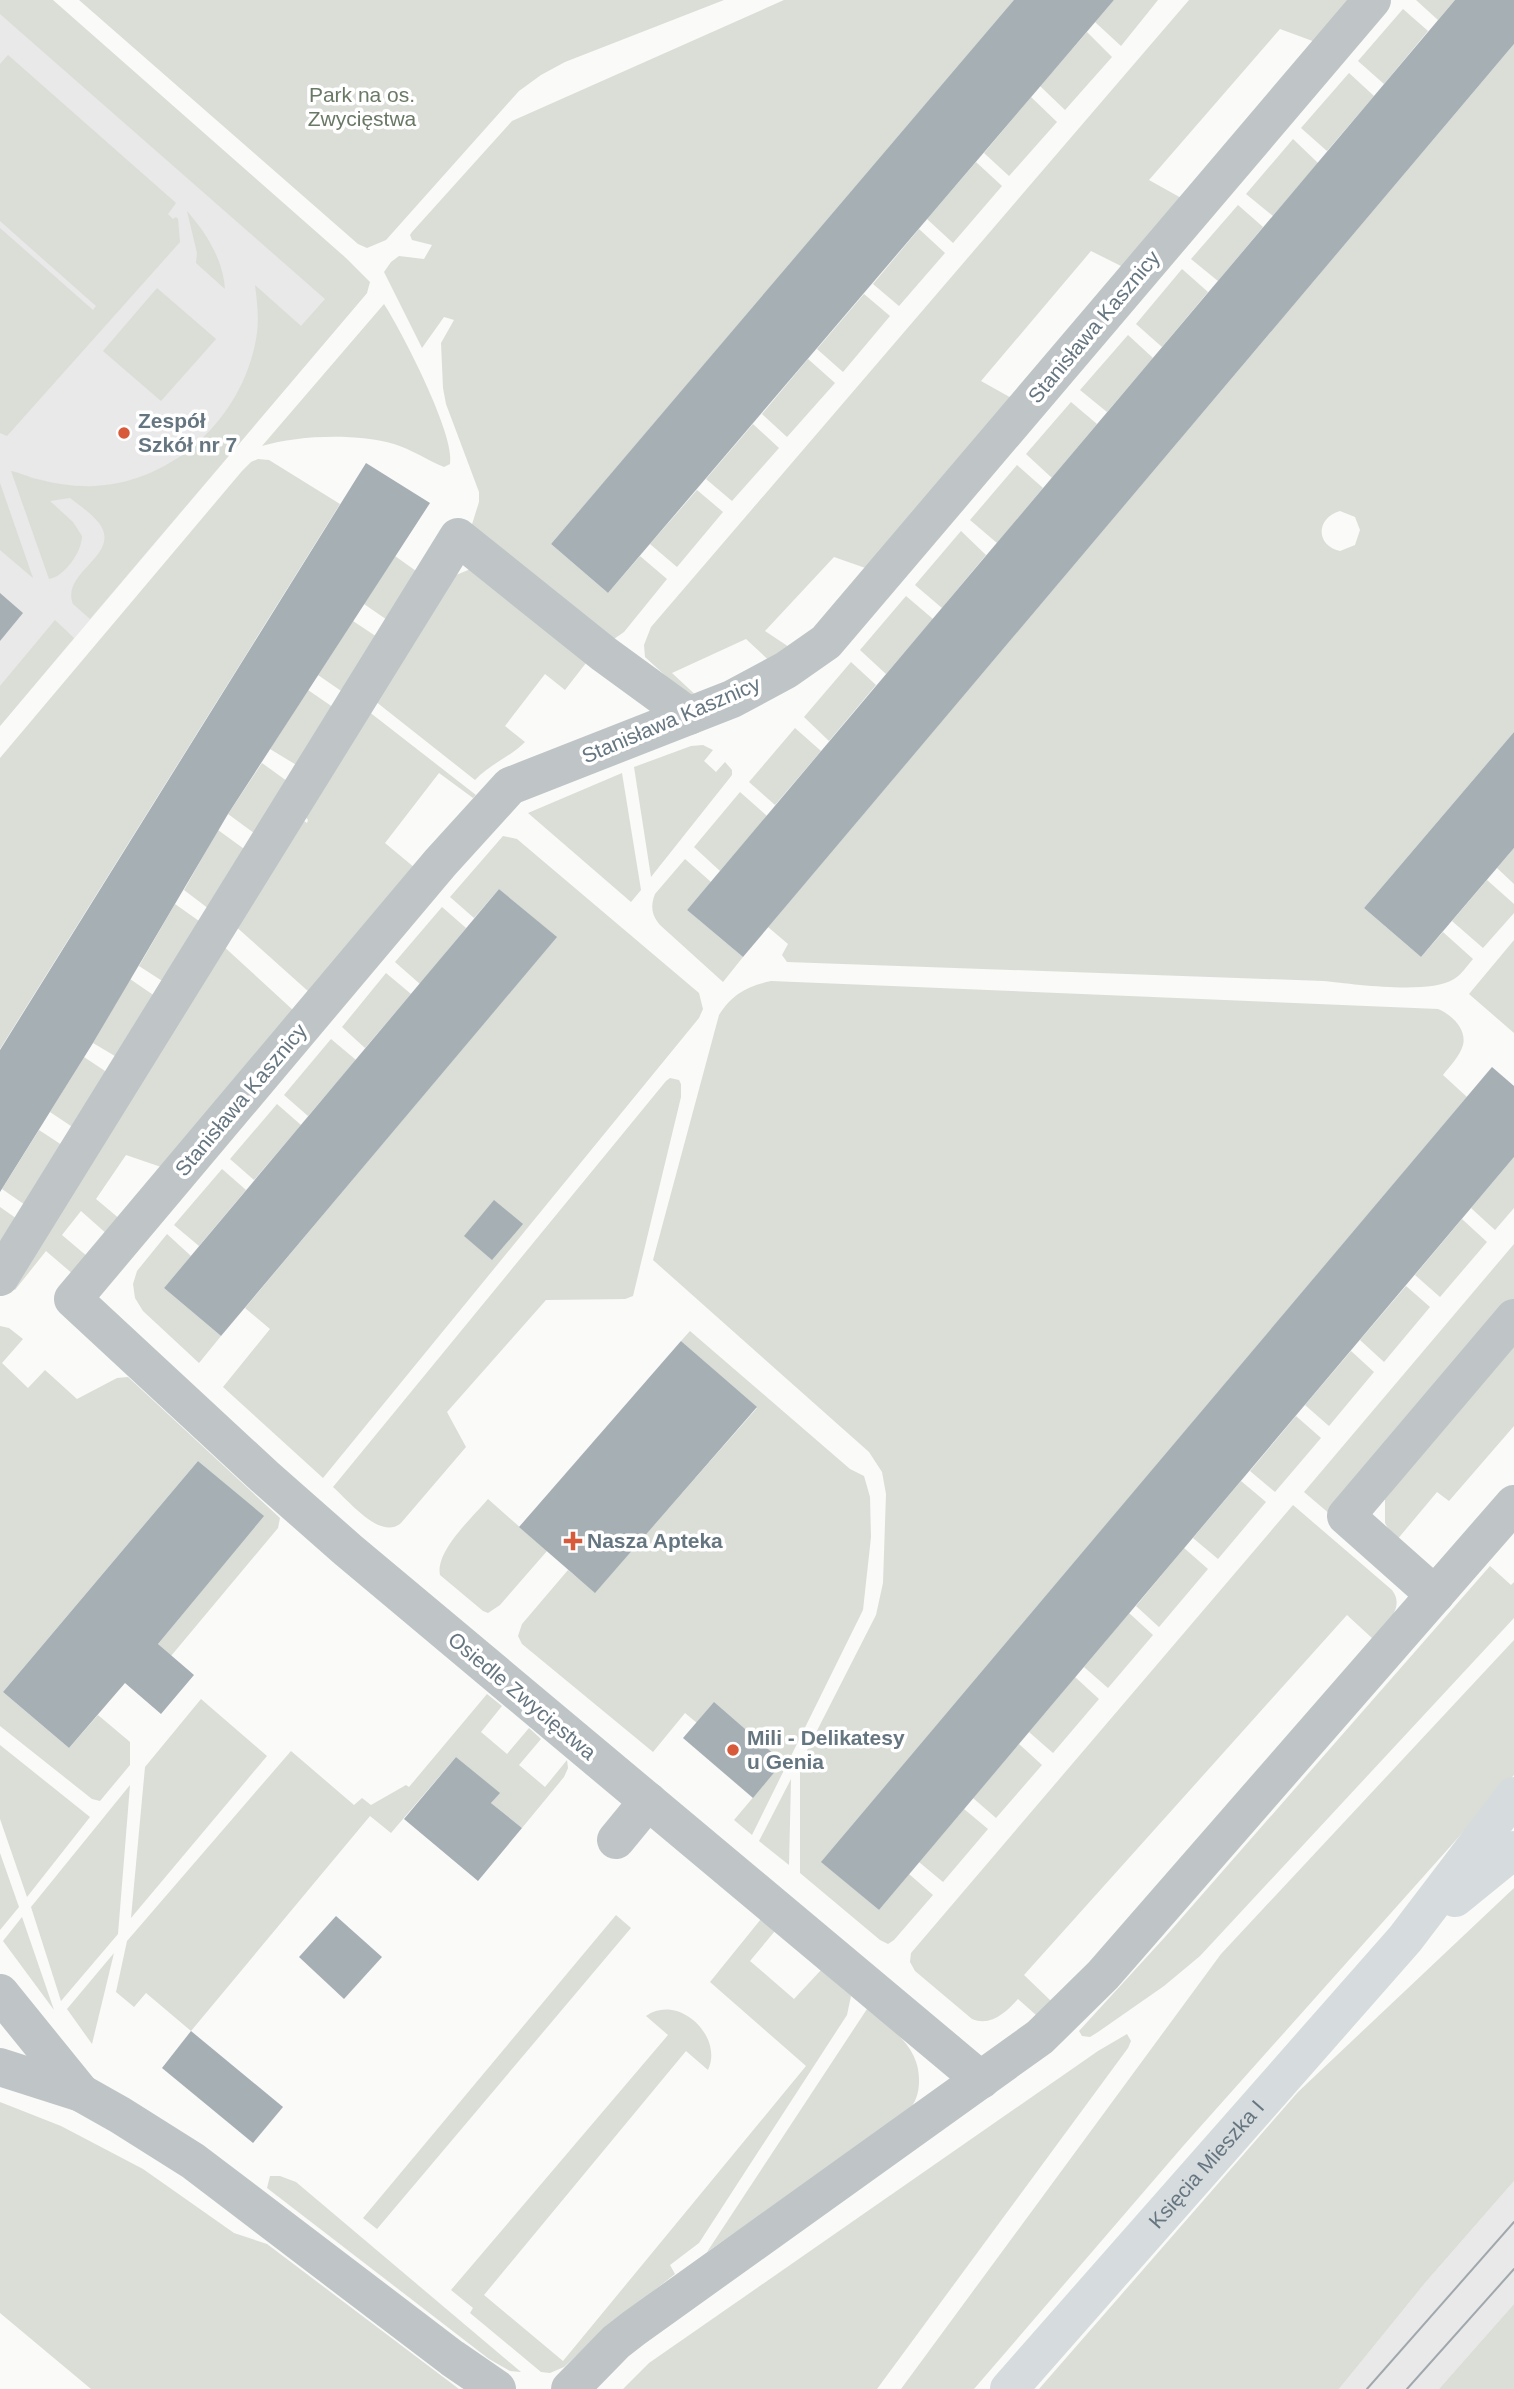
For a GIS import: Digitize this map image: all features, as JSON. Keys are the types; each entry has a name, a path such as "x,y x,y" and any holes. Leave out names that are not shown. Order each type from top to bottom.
{"street":[{"name":"Stanisława Kasznicy","path":"73,1299 449,853 510,786 732,699 786,670 826,642 1372,0"},
{"path":"0,1277 458,537 604,654 689,716"},
{"name":"Osiedle Zwycięstwa","path":"73,1299 303,1511 981,2080"},
{"path":"1435,1595 1346,1516 1514,1318"},
{"path":"570,2389 616,2342 634,2328 1040,2037 1103,1975 1514,1504"},
{"name":"Księcia Mieszka I","path":"1009,2389 1405,1939 1514,1797"},
{"path":"615,1840 648,1801"},
{"name":"Księcia Mieszka I","path":"1405,1939 1514,1850"},
{"path":"0,1993 81,2093"},
{"path":"0,2067 81,2093 193,2161 452,2358 497,2389"}],"shaded area":[{"name":"Zespół Szkół nr 7","path":"0,0 35,0 367,293 0,726"},
{"path":"1514,2181 1514,2304 1439,2389 1339,2389 1425,2283"}],"green space":[{"path":"0,0 53,0 370,282 367,293 90,619 73,604 71,593 75,582 103,545 104,534 99,523 70,498 50,501 73,522 82,536 79,549 71,563 60,574 49,579 11,471 73,486 125,482 153,472 179,457 203,438 223,416 239,390 257,333 255,285 301,326 325,299 0,14"},
{"name":"Park na os. Zwycięstwa","path":"79,0 724,0 565,62 541,75 519,91 386,240 367,248 358,244"},
{"path":"784,0 1016,0 551,544 608,593 640,556 667,579 624,632 611,641 468,537 479,502 479,492 446,404 443,388 441,343 454,320 444,317 422,348 384,272 399,256 424,259 432,245 412,240 410,235 512,121"},
{"path":"1114,0 1158,0 1121,46 1095,22"},
{"path":"1189,0 1354,0 1318,43 1280,29 1149,180 1183,199 1125,268 1091,251 981,381 1015,400 871,570 834,557 765,631 795,651 775,666 746,639 672,673 700,699 692,700 645,657 644,645 651,627"},
{"path":"1416,0 1455,0 1438,20"},
{"path":"1403,9 1428,31 1384,84 1358,61"},
{"path":"1087,32 1112,57 1065,110 1040,86"},
{"path":"1514,44 1514,732 1364,908 1421,957 1443,932 1473,959 1464,970 1454,979 1442,984 1410,987 1323,981 787,962 782,955 788,944 768,927","holes":["1340,511 1355,517 1360,530 1355,545 1340,551 1326,543 1322,531 1326,519"]},
{"path":"8,55 176,203 168,214 173,219 178,219 180,242 7,436 0,433 0,228 93,310 96,306 0,221 0,64"},
{"path":"1349,73 1374,96 1327,151 1301,128"},
{"path":"1031,97 1057,122 1009,176 984,153"},
{"path":"1293,139 1318,163 1273,216 1246,194"},
{"path":"976,162 1002,186 953,243 927,219"},
{"path":"1238,205 1263,227 1218,281 1191,259"},
{"path":"187,211 212,247 221,267 225,289 196,263 197,253"},
{"path":"919,229 945,253 899,306 873,284"},
{"path":"1182,269 1208,292 1162,347 1136,324"},
{"path":"157,288 216,339 161,401 103,351"},
{"path":"864,294 890,316 843,372 817,349"},
{"path":"384,304 414,359 436,408 450,450 450,464 444,467 400,446 363,438 310,438 262,446"},
{"path":"1128,335 1153,358 1107,412 1080,390"},
{"path":"808,359 835,383 787,437 762,414"},
{"path":"1071,402 1097,424 1052,478 1026,454"},
{"path":"753,424 779,448 732,501 706,479"},
{"path":"258,459 269,460 340,504 0,1049 0,758 242,471"},
{"path":"1017,465 1043,488 997,543 970,520"},
{"path":"0,483 33,578 0,550"},
{"path":"697,490 723,512 677,567 650,544"},
{"path":"961,531 986,555 942,608 915,585"},
{"path":"395,556 423,576 393,624 364,604"},
{"path":"473,568 593,654 565,690 545,674 505,726 525,742 475,780 375,701 456,575"},
{"path":"906,596 933,619 886,674 860,650"},
{"path":"55,620 74,638 0,726 0,686"},
{"path":"353,621 383,641 347,695 318,675"},
{"path":"851,662 876,685 829,741 804,717"},
{"path":"308,690 340,712 303,769 270,749"},
{"path":"368,711 476,795 473,798 439,773 385,843 415,868 309,992 233,924 301,819 307,823 304,815"},
{"path":"795,728 821,751 775,805 749,782"},
{"path":"703,745 713,750 704,761 716,772 725,762 732,770 732,775 651,877 634,767 691,746"},
{"path":"262,763 291,784 258,836 228,814"},
{"path":"622,773 641,890 631,902 528,813"},
{"path":"740,792 767,816 720,871 694,847"},
{"path":"218,830 251,854 213,912 184,890"},
{"path":"503,836 517,839 699,993 703,1009 699,1018 323,1478 223,1387 270,1329 245,1308 556,937 499,889 474,918 450,897"},
{"path":"1514,848 1514,884 1497,868"},
{"path":"685,859 711,882 687,910 743,957 723,982 655,918 652,907 655,894"},
{"path":"1487,880 1514,904 1514,913 1483,948 1452,921"},
{"path":"175,904 206,926 170,986 139,966"},
{"path":"442,907 466,928 420,984 395,962"},
{"path":"1514,940 1514,1033 1469,994"},
{"path":"221,944 294,1011 164,1168 126,1155 96,1199 121,1220 108,1235 81,1211 62,1235 88,1257 74,1275 46,1251 15,1290 12,1287"},
{"path":"386,973 411,994 365,1048 342,1027"},
{"path":"130,979 162,1001 125,1062 93,1043"},
{"path":"771,981 1438,1009 1457,1023 1464,1039 1459,1053 1443,1075 1467,1097 822,1862 879,1910 909,1874 933,1895 888,1944 800,1873 800,1764 876,1615 883,1583 886,1494 882,1472 869,1452 653,1260 719,1015 741,992"},
{"path":"331,1039 356,1060 308,1116 284,1095"},
{"path":"84,1057 111,1075 77,1130 50,1112"},
{"path":"670,1078 679,1080 681,1097 633,1296 625,1299 546,1300 447,1412 466,1447 401,1523 384,1527 365,1517 333,1487"},
{"path":"277,1104 301,1125 254,1180 230,1159"},
{"path":"39,1130 68,1149 31,1209 2,1189"},
{"path":"1514,1157 1514,1208 1495,1230 1471,1208"},
{"path":"222,1169 246,1190 199,1246 174,1225"},
{"path":"0,1207 20,1221 0,1254"},
{"path":"1462,1219 1487,1242 1440,1297 1415,1275"},
{"path":"167,1234 191,1256 164,1288 221,1336 199,1363 143,1311 135,1298 133,1284 137,1271"},
{"path":"1514,1244 1514,1299 1331,1515 1304,1492"},
{"path":"1406,1286 1430,1307 1384,1362 1360,1340"},
{"path":"0,1326 9,1328 23,1339 2,1363 28,1388 45,1370 77,1399 117,1378 128,1377 280,1518 278,1528 171,1656 158,1644 263,1516 198,1461 3,1692 69,1748 98,1715 130,1742 130,1765 100,1801 92,1799 0,1726"},
{"path":"690,1331 850,1469 864,1476 870,1497 871,1537 863,1610 752,1835 734,1820 783,1762 714,1703 697,1723 685,1713 653,1752 522,1644 518,1636 522,1624 568,1570 595,1592 757,1408 681,1341"},
{"path":"1514,1340 1514,1426 1449,1501 1437,1492 1396,1541 1385,1523 1385,1499"},
{"path":"1351,1351 1374,1372 1329,1426 1305,1405"},
{"path":"1296,1416 1321,1438 1275,1492 1250,1471"},
{"path":"1241,1481 1266,1502 1218,1559 1193,1538"},
{"path":"488,1499 547,1551 500,1605 488,1613 440,1575 440,1566 449,1545"},
{"path":"1293,1505 1392,1590 1397,1603 1392,1616 1373,1639 1347,1615 1024,1975 1051,2001 1036,2015 1018,1999 992,2020 972,2019 915,1971 910,1962 911,1953"},
{"path":"1184,1548 1208,1569 1159,1627 1136,1606"},
{"path":"1490,1566 1511,1585 1514,1582 1514,1618 1200,1956 1164,1986 1098,2032 1090,2037 1082,2036 1079,2031 1165,1937"},
{"path":"1129,1613 1153,1635 1108,1688 1084,1667"},
{"path":"1514,1640 1514,1775 1184,2145 974,2389 901,2389 1221,1954"},
{"path":"1075,1677 1099,1699 1053,1753 1029,1732"},
{"path":"487,1694 502,1706 481,1732 507,1754 529,1728 541,1739 519,1765 545,1787 567,1760 568,1768 564,1777 522,1828 491,1803 499,1793 456,1757 391,1833 370,1816 191,2031 146,1993 134,2007 116,1992 127,1941 291,1751 354,1805 362,1798 371,1805 406,1785 409,1787"},
{"path":"201,1699 267,1756 131,1918 145,1767"},
{"path":"1019,1744 1042,1765 996,1818 973,1798"},
{"path":"0,1745 90,1817 27,1897 0,1819"},
{"path":"791,1779 789,1865 759,1841"},
{"path":"130,1785 118,1934 61,2001 31,1907"},
{"path":"964,1809 988,1829 943,1882 919,1862"},
{"path":"0,1853 19,1907 0,1930"},
{"path":"1514,1888 1514,2181 1425,2283 1339,2389 1039,2389 1298,2092"},
{"path":"616,1915 631,1928 377,2229 363,2218"},
{"path":"22,1917 54,2010 3,1941"},
{"path":"761,1919 775,1931 750,1961 794,1999 821,1970 851,1996 847,2015 699,2243 670,2265 675,2274 599,2334 564,2367 550,2373 541,2372 470,2313 473,2308 451,2290 668,2035 646,2016 659,2010 684,2014 704,2032 710,2044 708,2070 686,2051 484,2295 563,2361 806,2066 710,1982"},
{"path":"114,1953 92,2044 67,2009"},
{"path":"867,2009 902,2039 915,2058 919,2084 913,2104 895,2122 707,2252"},
{"path":"1127,2034 1131,2041 1128,2048 877,2389 623,2389 649,2363 1098,2051"},
{"path":"0,2102 61,2126 143,2169 234,2233 267,2244 459,2389 91,2389 0,2313"},
{"path":"270,2176 280,2176 296,2182 521,2372 510,2371 489,2359 267,2188"},
{"path":"1514,2304 1514,2389 1439,2389"}],"building":[{"path":"1014,0 1114,0 608,593 551,544"},
{"path":"1455,0 1514,0 1514,44 743,957 687,910"},
{"path":"366,463 430,503 228,814 93,1043 0,1192 0,1050"},
{"path":"0,593 23,613 0,641"},
{"path":"1514,732 1514,848 1421,957 1364,908"},
{"path":"499,889 557,937 221,1336 164,1288"},
{"path":"1492,1067 1514,1086 1514,1157 879,1910 821,1862"},
{"path":"494,1200 523,1224 492,1260 464,1236"},
{"path":"681,1341 757,1407 595,1593 519,1527"},
{"path":"198,1461 264,1516 158,1644 194,1675 161,1714 125,1683 69,1748 3,1692"},
{"name":"Mili - Delikatesy u Genia","path":"714,1702 783,1762 753,1798 683,1738"},
{"path":"456,1757 500,1793 491,1803 522,1828 478,1881 404,1819"},
{"path":"336,1916 382,1957 344,1999 299,1957"},
{"path":"191,2031 283,2107 253,2143 162,2068"}],"tram line":[{"path":"1367,2389 1514,2222"},
{"path":"1407,2389 1514,2269"}],"place":[{"name":"Zespół Szkół nr 7","path":"124,433"},
{"name":"Nasza Apteka","path":"573,1541"},
{"name":"Mili - Delikatesy u Genia","path":"733,1750"}]}
